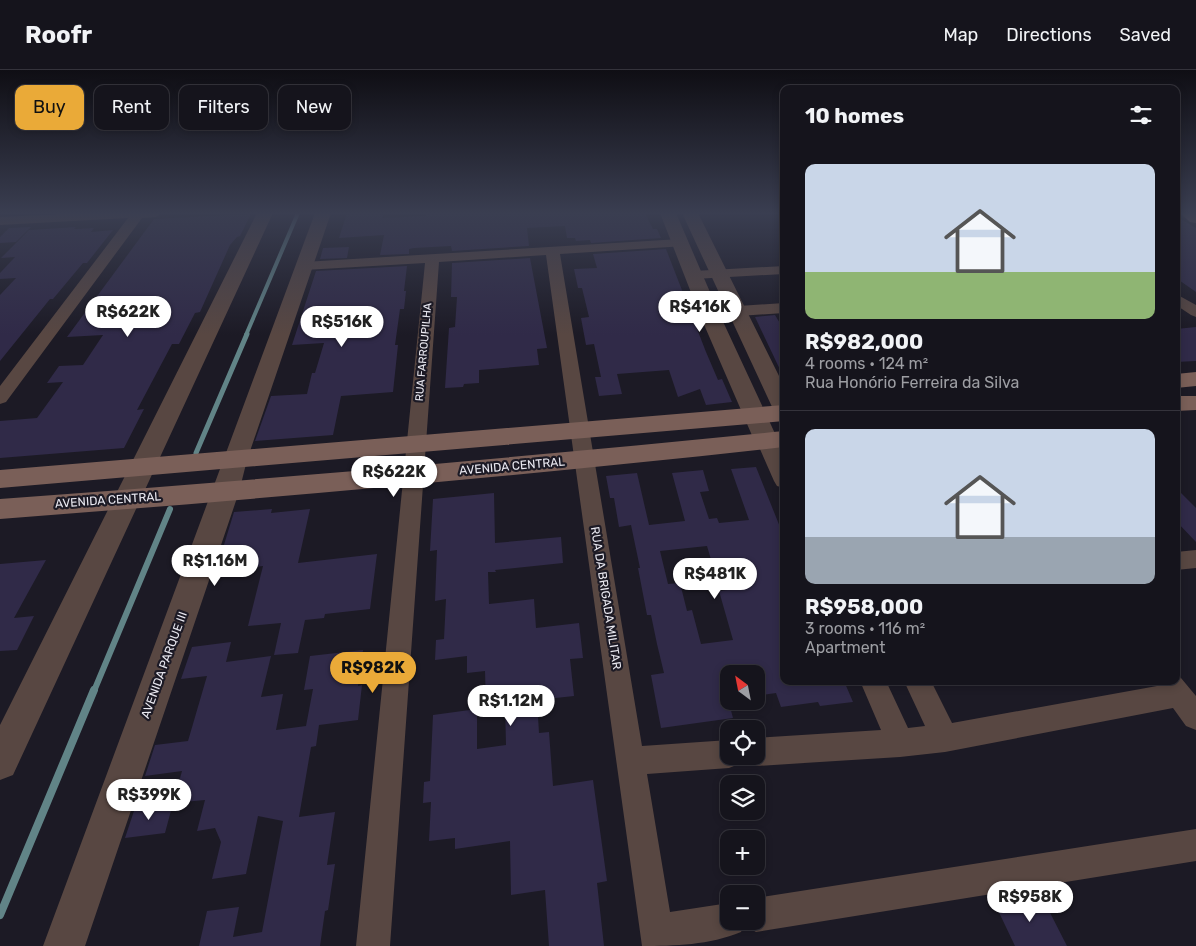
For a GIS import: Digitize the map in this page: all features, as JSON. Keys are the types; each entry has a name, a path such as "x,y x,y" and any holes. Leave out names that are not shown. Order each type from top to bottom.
{"main road":[{"path":"1180,381 1196,379"},
{"path":"1180,404 1196,403"},
{"path":"0,479 415,446 780,413"},
{"name":"AVENIDA CENTRAL","path":"0,509 226,492 585,460 775,439"}],"street":[{"path":"0,398 108,254"},
{"path":"0,762 245,254"},
{"name":"AVENIDA PARQUE III","path":"64,946 226,492 235,460 308,254"},
{"path":"304,266 494,254"},
{"name":"RUA DA BRIGADA MILITAR","path":"553,254 658,938"},
{"path":"685,254 709,313 756,415 775,439 780,462"},
{"path":"709,254 780,401"},
{"name":"RUA FARROUPILHA","path":"372,946 432,258"},
{"path":"694,276 780,270"},
{"path":"1180,301 1196,312"},
{"path":"709,313 780,308"},
{"path":"1180,561 1196,559"},
{"path":"875,685 900,743"},
{"path":"919,685 945,738"},
{"path":"765,751 900,743 945,738 1173,688 1196,717"},
{"path":"630,761 720,755"},
{"path":"765,914 1196,845"},
{"path":"658,938 720,922"}],"building":[{"path":"5,254 94,254 87,263 83,263 53,299 50,299 0,361 0,295 16,278 0,279 0,273 15,257 1,258"},
{"path":"128,254 226,254 200,312 195,313 179,344 172,344 137,410 144,409 124,448 0,458 0,421 37,418 63,382 47,383 59,366 83,365 103,335 67,337"},
{"path":"321,254 348,254 347,258 320,259"},
{"path":"380,254 409,254 409,254"},
{"path":"593,254 668,254 718,380 722,379 732,402 706,405 700,389 678,397 669,370 617,374 622,394 599,396 595,377 601,377 594,344 586,345 581,318 589,317 582,288 578,288 574,269 597,268"},
{"path":"1180,254 1196,254 1196,292 1180,281"},
{"path":"530,258 547,348 537,349 539,365 479,370 479,383 464,384 463,387 445,388 449,328 455,327 457,297 451,297 452,263"},
{"path":"407,266 404,309 400,309 395,345 398,345 393,392 341,396 333,435 255,441 271,396 307,394 312,373 315,373 324,343 292,345 316,271"},
{"path":"775,315 780,323 780,370 755,317"},
{"path":"1196,327 1196,361 1180,362 1180,329"},
{"path":"756,467 780,527 780,685 846,685 853,702 820,706 818,702 781,707 776,693 765,695 765,665 720,665 720,710 731,710 733,718 661,728 651,675 664,673 651,615 647,615 631,525 619,527 614,498 610,498 606,476 637,473 649,525 685,521 672,473 703,470 709,491 700,492 709,519 717,518 719,523 749,520 731,469","holes":["707,546 712,563 735,561 744,588 719,591 733,640 701,644 692,610 687,611 680,583 668,584 660,551"]},
{"path":"1180,492 1196,508 1196,542 1180,525"},
{"path":"494,493 495,543 561,537 563,563 488,572 489,604 534,599 536,628 579,623 583,658 570,659 574,696 537,700 539,733 549,732 553,786 593,780 607,881 597,883 604,946 549,946 545,890 511,895 510,841 455,849 455,838 429,841 431,802 423,803 424,782 430,781 433,715 477,709 477,749 506,745 505,704 486,706 485,671 467,673 467,656 435,660 436,640 444,639 446,599 435,601 437,550 430,551 433,499"},
{"path":"272,509 271,513 310,509 298,563 377,554 370,609 325,614 324,618 305,620 298,653 274,655 281,623 248,626 263,566 216,571 234,512"},
{"path":"46,560 14,618 34,616 17,650 0,651 0,564"},
{"path":"231,642 226,662 271,656 261,697 283,694 276,730 306,726 313,689 304,690 310,656 363,650 358,686 362,685 358,720 319,725 316,746 311,747 299,817 335,812 327,865 335,864 320,946 199,946 207,911 239,907 233,937 262,932 283,821 258,816 246,874 212,879 221,842 215,828 197,831 205,800 173,803 182,771 145,776 155,745 188,741 207,676 181,679 192,647"},
{"path":"173,803 165,833 125,838 135,808"},
{"path":"1042,897 1067,946 1015,946 995,904"}],"waterway":[{"path":"246,335 281,254"},
{"path":"196,453 247,334"},
{"path":"94,691 170,509"},
{"path":"0,915 94,690"}]}
